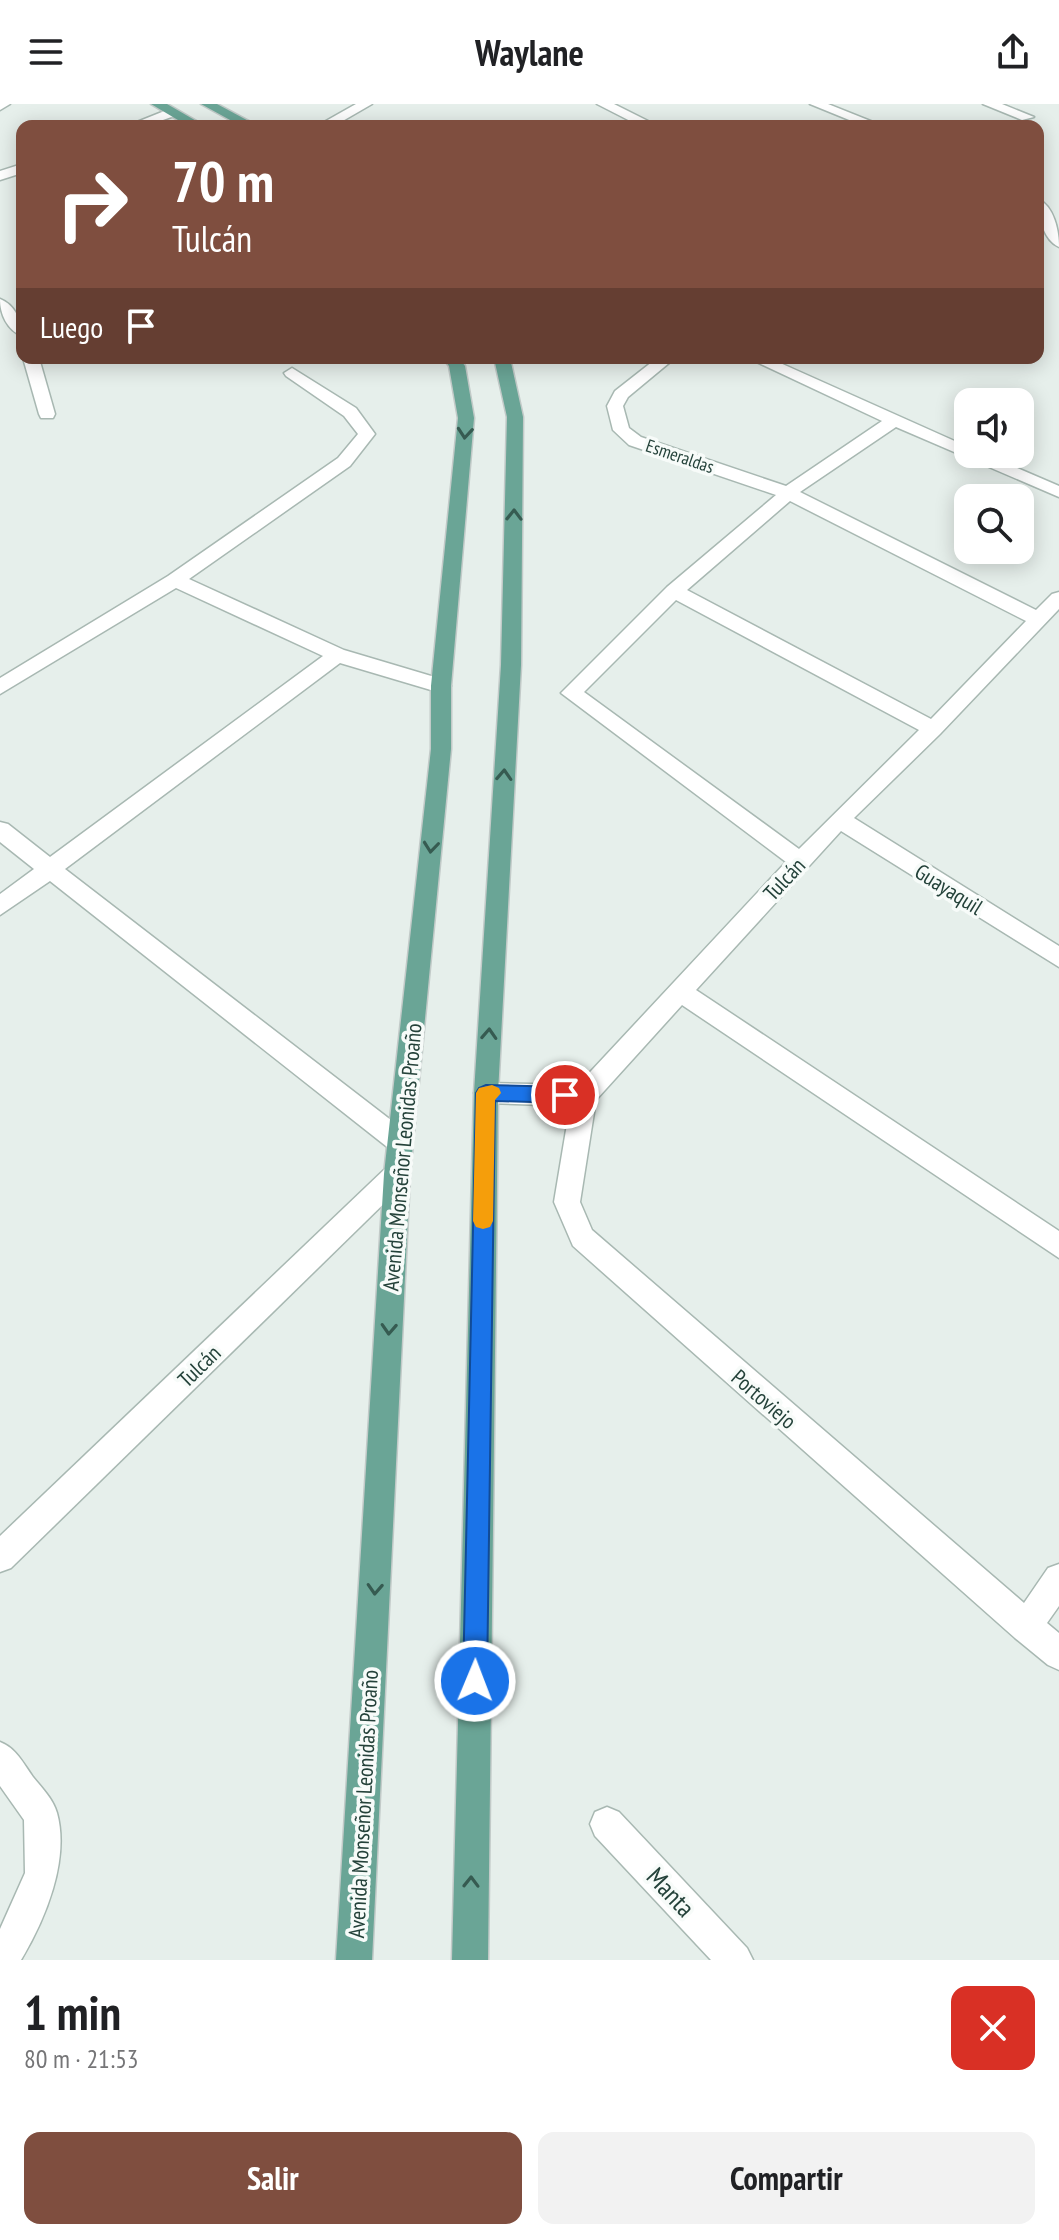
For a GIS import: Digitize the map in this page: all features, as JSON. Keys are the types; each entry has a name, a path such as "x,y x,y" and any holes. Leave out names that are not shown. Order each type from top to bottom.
{"main road":[{"path":"157,104 187,120"},
{"path":"207,104 239,120"},
{"name":"Avenida Monseñor Leonidas Proaño","path":"354,1960 397,1174 441,749 441,686 466,418 456,364"},
{"path":"470,1960 486,1093 511,650 515,417 503,364"}],"street":[{"path":"335,120 366,104"},
{"path":"603,104 638,120"},
{"path":"816,104 860,120"},
{"path":"989,104 1027,118"},
{"path":"150,120 172,112"},
{"path":"1044,214 1059,243"},
{"path":"0,304 16,324"},
{"path":"33,364 47,414"},
{"name":"Esmeraldas","path":"659,364 621,394 615,406 621,430 635,441 788,493"},
{"path":"769,364 954,447"},
{"path":"0,687 175,580 344,462 367,434 350,412 292,373"},
{"path":"800,861 571,693 674,591 788,493 893,421"},
{"path":"1004,468 1059,492"},
{"path":"788,493 1038,619"},
{"path":"175,580 337,655 441,686"},
{"path":"674,591 933,729"},
{"name":"Tulcán","path":"584,1096 839,819 933,729 1059,598"},
{"path":"0,906 337,655"},
{"name":"Guayaquil","path":"839,819 1059,958"},
{"path":"0,830 400,1142"},
{"path":"681,992 1059,1246"},
{"path":"486,1093 584,1096"},
{"name":"Portoviejo","path":"584,1096 567,1202 582,1238 1059,1654"},
{"name":"Tulcán","path":"0,1557 397,1174"},
{"path":"1026,1627 1059,1579"},
{"path":"0,1758 41,1815 42,1873 22,1926 1,1960"},
{"name":"Manta","path":"607,1824 735,1960"}],"slow traffic":[{"path":"483,1221 486,1093 492,1093"}],"route":[{"path":"475,1681 486,1093 565,1095"}]}
